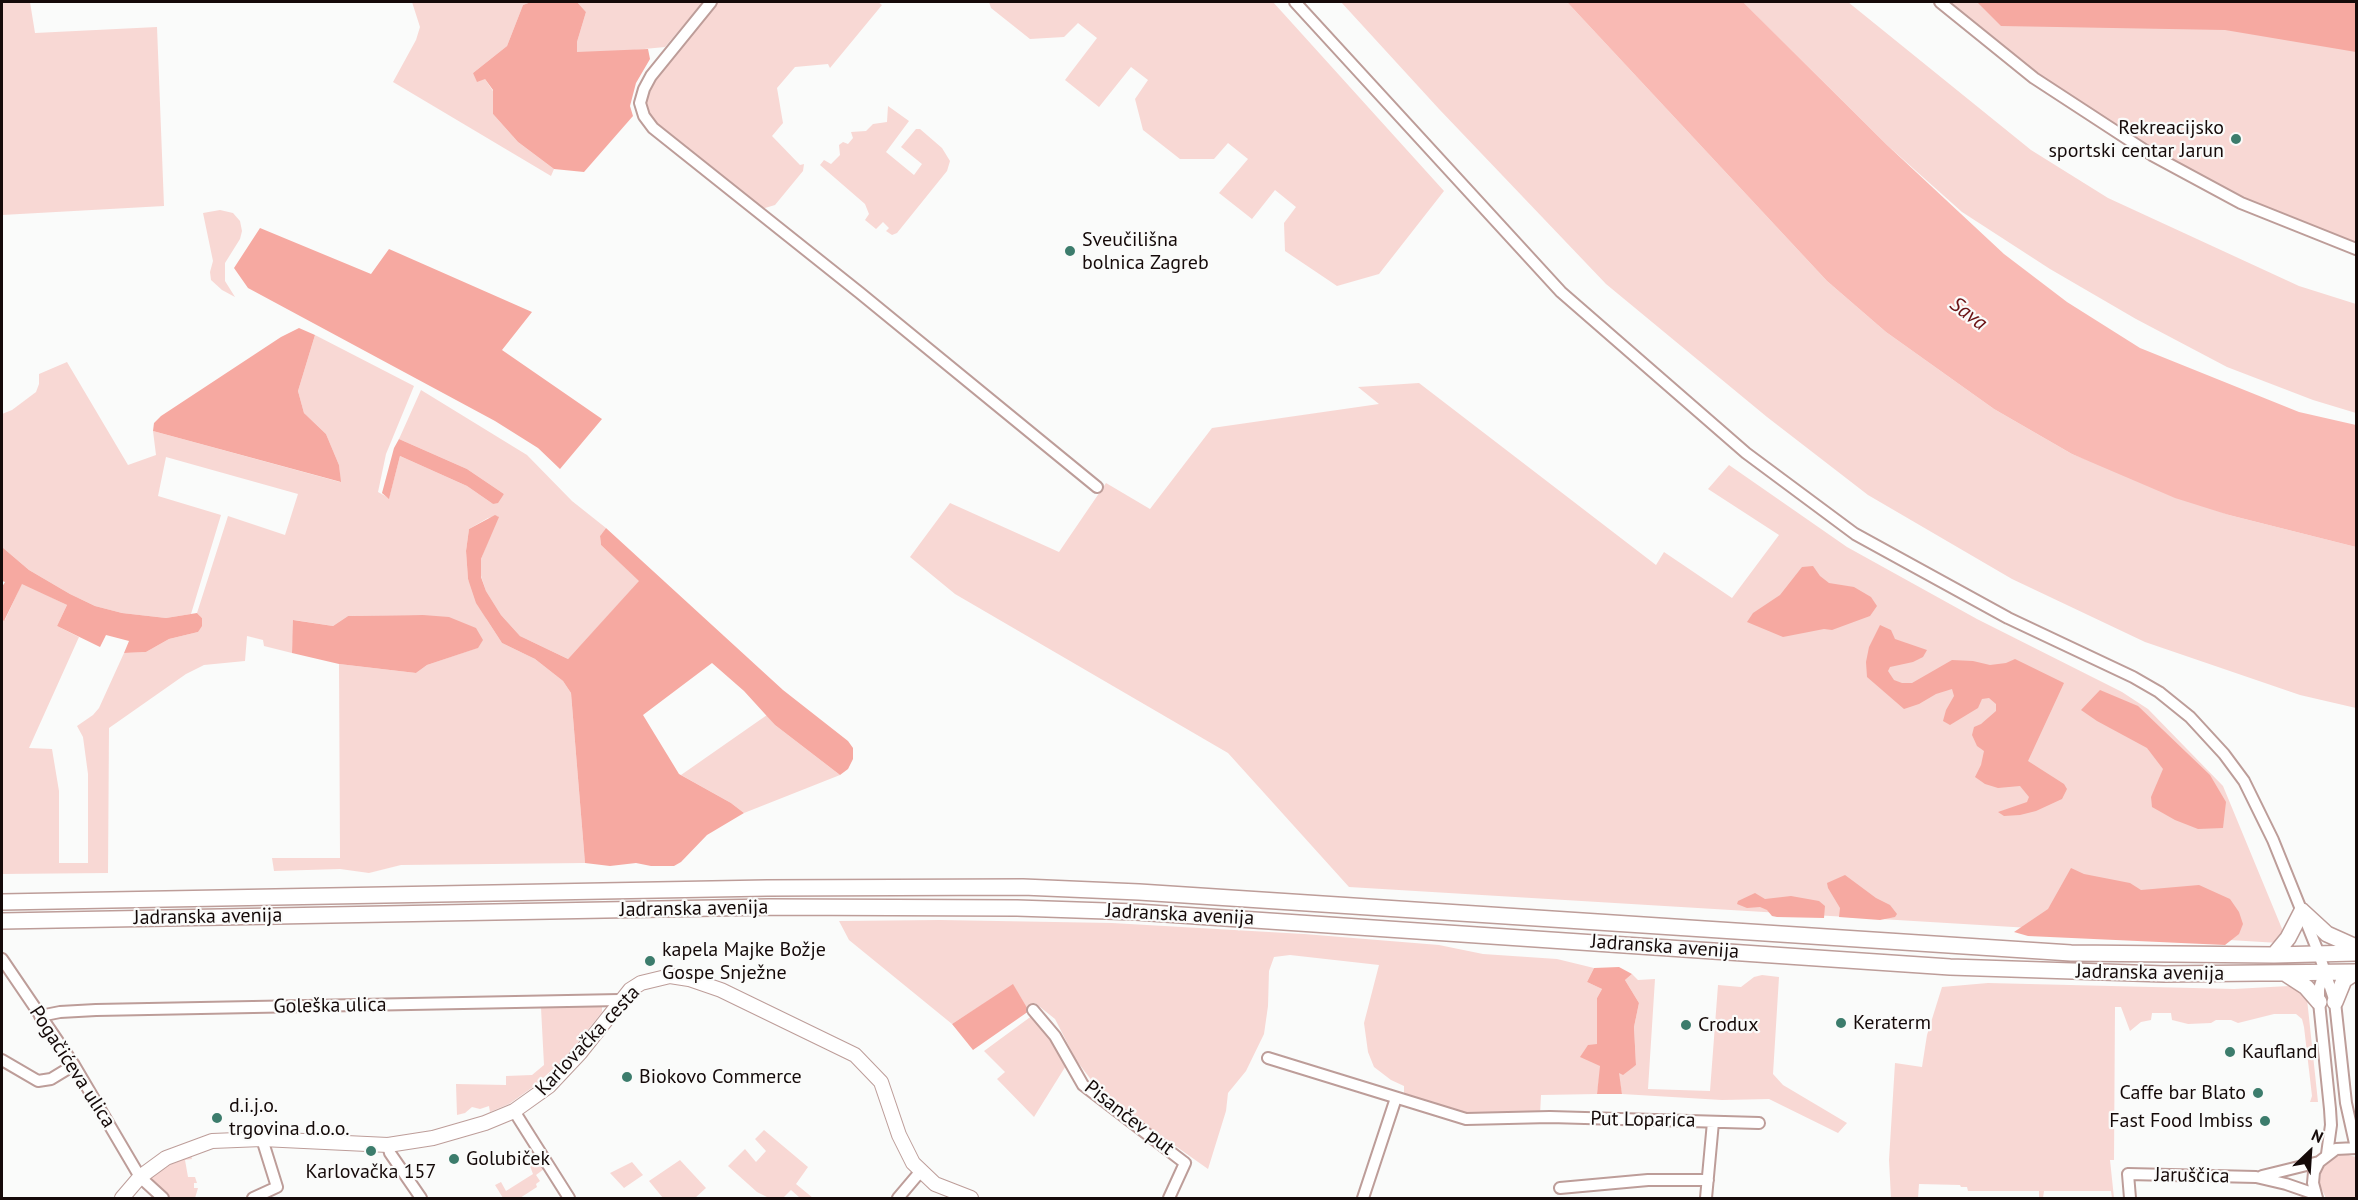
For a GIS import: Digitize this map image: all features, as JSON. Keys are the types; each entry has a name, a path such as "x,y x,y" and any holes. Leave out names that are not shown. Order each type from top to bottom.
{"main road":[{"name":"Jadranska avenija","path":"2,902 755,888 1023,887 1139,892 2072,953 2274,955 2356,953"},
{"name":"Jadranska avenija","path":"2,921 770,907 1017,908 1147,913 1950,967 2105,973 2286,975 2356,972"},
{"path":"2274,955 2288,938 2302,911 2327,934 2356,947"},
{"path":"2335,1002 2344,980 2356,972"},
{"path":"2286,975 2306,987 2319,1002"}],"street":[{"path":"711,2 651,76 644,89 640,103 644,116 653,128 869,300 1097,487"},
{"path":"1295,2 1561,292 1746,453 1855,534 2008,618 2133,677 2159,692 2190,717 2224,754 2244,782 2273,840 2319,954 2324,973 2330,982 2335,1002 2346,1103 2356,1148"},
{"path":"1940,2 2034,78 2152,155 2241,203 2356,249"},
{"name":"Pogačićeva ulica","path":"2,959 74,1065 140,1177 163,1198"},
{"path":"2316,1196 2313,1183 2314,1172 2323,1158 2331,1125 2319,1002 2319,989 2324,973"},
{"name":"Karlovačka cesta","path":"122,1198 140,1177 166,1158 212,1142 262,1139 388,1145 457,1132 514,1110 549,1086 566,1070 630,990 653,979 670,976 689,979 730,994 848,1051 868,1066 881,1082 908,1157 920,1172 935,1184 971,1198"},
{"name":"Goleška ulica","path":"40,1016 60,1012 96,1010 620,1000"},
{"name":"Pisančev put","path":"1033,1010 1055,1036 1083,1085 1185,1163 1169,1198"},
{"path":"1268,1058 1396,1098 1363,1198"},
{"path":"4,1064 38,1081 44,1081 74,1065"},
{"name":"Put Loparica","path":"1396,1098 1466,1119 1550,1117 1713,1122 1706,1198"},
{"path":"514,1110 569,1198"},
{"path":"1713,1122 1759,1123"},
{"path":"253,1198 277,1187 262,1139"},
{"path":"388,1145 390,1154 421,1198"},
{"name":"Jaruščica","path":"2256,1177 2323,1158 2336,1149 2356,1148"},
{"path":"898,1198 920,1172"},
{"name":"Jaruščica","path":"2130,1198 2128,1174 2256,1177 2286,1184 2316,1196"},
{"path":"1560,1188 1648,1180 1708,1180"}],"shaded area":[{"path":"2,2 30,2 35,33 157,27 164,206 2,215"},
{"path":"412,2 531,2 523,5 507,46 473,73 485,79 493,91 493,114 518,142 554,169 551,176 393,82 416,40 420,27"},
{"path":"531,2 577,2 586,12 577,42 577,52 648,49 650,59 636,83 630,106 633,116 584,172 554,169 518,142 493,114 493,90 485,79 477,82 473,73 507,46 523,5"},
{"path":"577,2 703,2 665,47 603,53 577,52 577,42 586,12"},
{"path":"717,2 878,2 882,5 830,68 828,64 795,67 777,88 783,123 772,136 800,165 804,164 803,171 775,205 765,208 757,207 670,137 650,118 645,108 647,92 656,78"},
{"path":"989,2 1273,2 1444,191 1379,274 1337,286 1285,251 1284,223 1296,207 1275,190 1252,219 1219,193 1248,159 1228,143 1214,159 1180,159 1143,130 1135,99 1148,80 1131,67 1099,107 1065,80 1097,38 1078,23 1064,37 1030,39 991,8"},
{"path":"1341,2 1567,2 1827,281 1886,332 1994,409 2072,454 2229,515 2356,547 2356,708 2300,695 2145,642 2012,579 1868,495 1767,417 1606,284 1439,109"},
{"path":"1743,2 1848,2 2031,150 2108,198 2299,286 2356,304 2356,413 2313,400 2227,367 2136,319 2050,269 1962,212 1887,145"},
{"name":"Rekreacijsko sportski centar Jarun","path":"1933,2 2356,2 2356,254 2249,211 2136,151 2053,97 2007,63"},
{"path":"1977,2 2356,2 2356,52 2225,30 2001,26"},
{"path":"888,106 909,121 886,152 914,175 922,164 901,147 916,129 920,129 942,148 950,161 947,171 897,233 892,235 886,231 889,228 883,222 876,229 865,220 869,214 865,204 820,165 824,160 831,164 840,155 839,145 843,142 848,144 853,138 851,132 866,131 873,124 887,122"},
{"path":"220,210 233,213 240,221 242,231 240,239 225,263 225,281 235,297 222,290 211,280 210,272 213,261 203,213"},
{"path":"260,228 371,274 389,249 532,312 502,350 602,419 560,469 538,448 495,421 248,288 234,268"},
{"path":"299,328 315,335 298,391 304,413 326,434 339,465 341,482 153,431 154,423 161,416 281,337"},
{"path":"315,335 414,386 386,454 378,492 389,498 400,456 467,486 493,504 504,494 467,469 399,439 421,390 527,455 572,501 606,528 600,536 601,545 640,581 568,659 520,636 501,615 486,591 481,576 481,559 498,516 488,518 469,529 466,551 468,579 487,620 502,643 535,659 563,681 571,693 585,863 401,865 369,873 340,869 274,871 272,858 340,858 339,664 416,673 427,665 477,648 423,615 348,616 333,626 294,620 292,653 264,646 263,640 247,636 245,661 204,665 186,674 109,728 108,873 2,874 2,619 5,620 22,583 67,605 57,626 79,637 29,748 52,749 59,791 59,863 88,863 88,774 83,737 77,726 99,708 124,653 146,652 169,639 198,632 202,618 197,613 228,516 285,535 298,494 166,457 158,496 221,515 191,614 166,618 122,613 95,606 29,570 2,547 2,414 12,410 36,392 39,374 67,362 128,465 156,455 153,431 340,482 339,465 326,434 304,413 298,391"},
{"path":"1419,383 1656,565 1664,552 1732,598 1779,535 1708,489 1729,465 1847,547 1977,619 2122,692 2148,709 2223,786 2285,936 2279,943 1349,887 1228,753 955,594 910,557 950,503 1059,552 1106,483 1150,509 1212,428 1379,404 1358,387"},
{"path":"399,439 467,469 504,494 498,503 493,504 467,486 400,456 389,499 382,493 394,448"},
{"path":"495,515 499,517 481,559 481,577 486,591 501,615 520,636 568,659 639,581 601,545 600,536 606,528 783,690 848,741 853,748 853,759 848,769 840,775 775,725 744,691 712,663 643,715 679,774 731,803 744,813 707,835 681,862 674,866 651,866 636,863 610,866 585,863 571,693 563,681 535,659 502,643 476,603 468,579 466,551 469,529"},
{"path":"2,547 29,570 95,606 122,613 166,618 197,613 202,618 202,626 198,632 169,639 146,652 124,653 129,641 106,635 100,647 57,626 67,605 22,584 4,621 2,619 2,587 5,582 2,581"},
{"path":"1813,566 1829,583 1854,587 1871,597 1877,606 1870,616 1832,630 1824,629 1783,637 1747,622 1753,613 1780,595 1802,567"},
{"path":"348,616 449,617 476,628 483,640 478,648 427,665 416,673 339,664 292,653 293,620 333,626"},
{"path":"1880,625 1891,630 1895,639 1927,650 1923,657 1913,662 1890,667 1888,671 1894,680 1902,683 1912,683 1952,660 1990,665 2015,659 2064,683 2028,761 2064,784 2067,789 2062,799 2036,811 2020,815 2004,816 1998,812 2027,802 2029,797 2020,786 1998,788 1985,784 1975,777 1984,751 1977,746 1972,735 1974,727 1996,711 1996,704 1989,698 1982,699 1978,708 1950,725 1943,721 1954,696 1952,689 1904,709 1867,677 1866,662 1869,647"},
{"path":"2100,690 2138,706 2210,775 2226,802 2223,828 2198,829 2175,820 2152,807 2151,797 2163,769 2147,748 2081,710"},
{"path":"767,715 775,725 840,775 744,813 731,803 681,775"},
{"path":"2071,868 2084,874 2130,883 2141,890 2199,885 2230,899 2239,912 2243,924 2239,934 2225,945 2028,936 2014,932 2048,909"},
{"path":"1845,875 1876,898 1890,905 1897,914 1895,917 1880,920 1839,917 1840,908 1827,883"},
{"path":"1755,893 1765,899 1791,896 1819,901 1825,906 1824,918 1777,917 1760,907 1747,908 1737,904 1738,901"},
{"path":"839,921 1112,923 1304,934 1439,945 1483,954 1557,959 1594,968 1587,982 1602,989 1597,998 1597,1045 1601,1066 1597,1094 1541,1095 1540,1115 1479,1116 1459,1113 1404,1097 1404,1086 1391,1080 1374,1067 1368,1052 1364,1023 1379,965 1290,955 1274,957 1269,971 1264,1034 1246,1071 1228,1093 1226,1111 1208,1169 1102,1094 1076,1060 1055,1019 1035,1003 1029,1011 1013,985 952,1024 849,940"},
{"path":"1619,967 1632,974 1625,980 1639,1003 1634,1027 1636,1065 1623,1075 1619,1073 1622,1094 1597,1094 1600,1066 1580,1057 1588,1045 1597,1044 1597,998 1602,989 1587,982 1594,968"},
{"path":"1632,974 1638,980 1655,979 1648,1089 1710,1091 1718,985 1741,987 1754,977 1762,975 1779,977 1773,1074 1783,1085 1847,1123 1838,1133 1769,1099 1722,1100 1622,1094 1618,1072 1636,1065 1634,1027 1639,1003 1625,980"},
{"path":"1988,983 2234,989 2289,986 2301,989 2307,999 2318,1102 2310,1102 2312,1096 2304,1027 2302,1019 2296,1014 2274,1014 2238,1023 2231,1020 2216,1020 2211,1023 2188,1024 2172,1020 2171,1013 2152,1013 2151,1020 2141,1022 2130,1031 2121,1007 2115,1007 2114,1160 2110,1160 2114,1198 2112,1198 2111,1191 2044,1191 2043,1198 2039,1198 2039,1191 1968,1191 1967,1187 1960,1185 1919,1184 1918,1198 1891,1198 1889,1160 1895,1063 1922,1067 1927,1035 1942,987"},
{"path":"1013,984 1029,1011 973,1050 952,1024"},
{"path":"596,1005 602,1007 602,1012 561,1062 533,1087 509,1104 490,1112 489,1106 480,1109 472,1107 465,1113 457,1115 456,1084 506,1085 506,1076 532,1075 544,1065 541,1008"},
{"path":"1033,1015 1048,1031 1067,1064 1034,1117 997,1079 1005,1072 984,1051"},
{"path":"764,1130 808,1167 796,1184 813,1198 800,1198 791,1190 783,1198 769,1198 757,1192 728,1166 745,1149 756,1162 766,1151 755,1139"},
{"path":"2345,1154 2356,1157 2356,1198 2326,1198 2319,1184 2322,1167 2336,1156"},
{"path":"191,1155 192,1159 185,1160 188,1177 195,1177 197,1183 194,1183 194,1188 198,1188 195,1198 168,1197 149,1179 161,1169"},
{"path":"680,1160 706,1188 695,1198 663,1198 649,1181"},
{"path":"540,1161 544,1169 536,1175 540,1181 536,1184 537,1187 520,1198 503,1198 495,1185 501,1182 506,1191 533,1174 530,1166"},
{"path":"632,1162 643,1175 624,1188 610,1173"}],"water":[{"name":"Sava","path":"1567,2 1743,2 1887,145 2004,254 2067,302 2140,348 2299,412 2356,425 2356,547 2229,515 2175,498 2072,454 1994,409 1886,332 1827,281"}],"place":[{"name":"Rekreacijsko sportski centar Jarun","path":"2236,139"},
{"name":"Sveučilišna bolnica Zagreb","path":"1070,251"},
{"name":"kapela Majke Božje Gospe Snježne","path":"650,961"},
{"name":"Keraterm","path":"1841,1023"},
{"name":"Crodux","path":"1686,1025"},
{"name":"Kaufland","path":"2230,1052"},
{"name":"Biokovo Commerce","path":"627,1077"},
{"name":"Caffe bar Blato","path":"2258,1093"},
{"name":"d.i.j.o. trgovina d.o.o.","path":"217,1118"},
{"name":"Fast Food Imbiss","path":"2265,1121"},
{"name":"Karlovačka 157","path":"371,1151"},
{"name":"Golubiček","path":"454,1159"}]}
